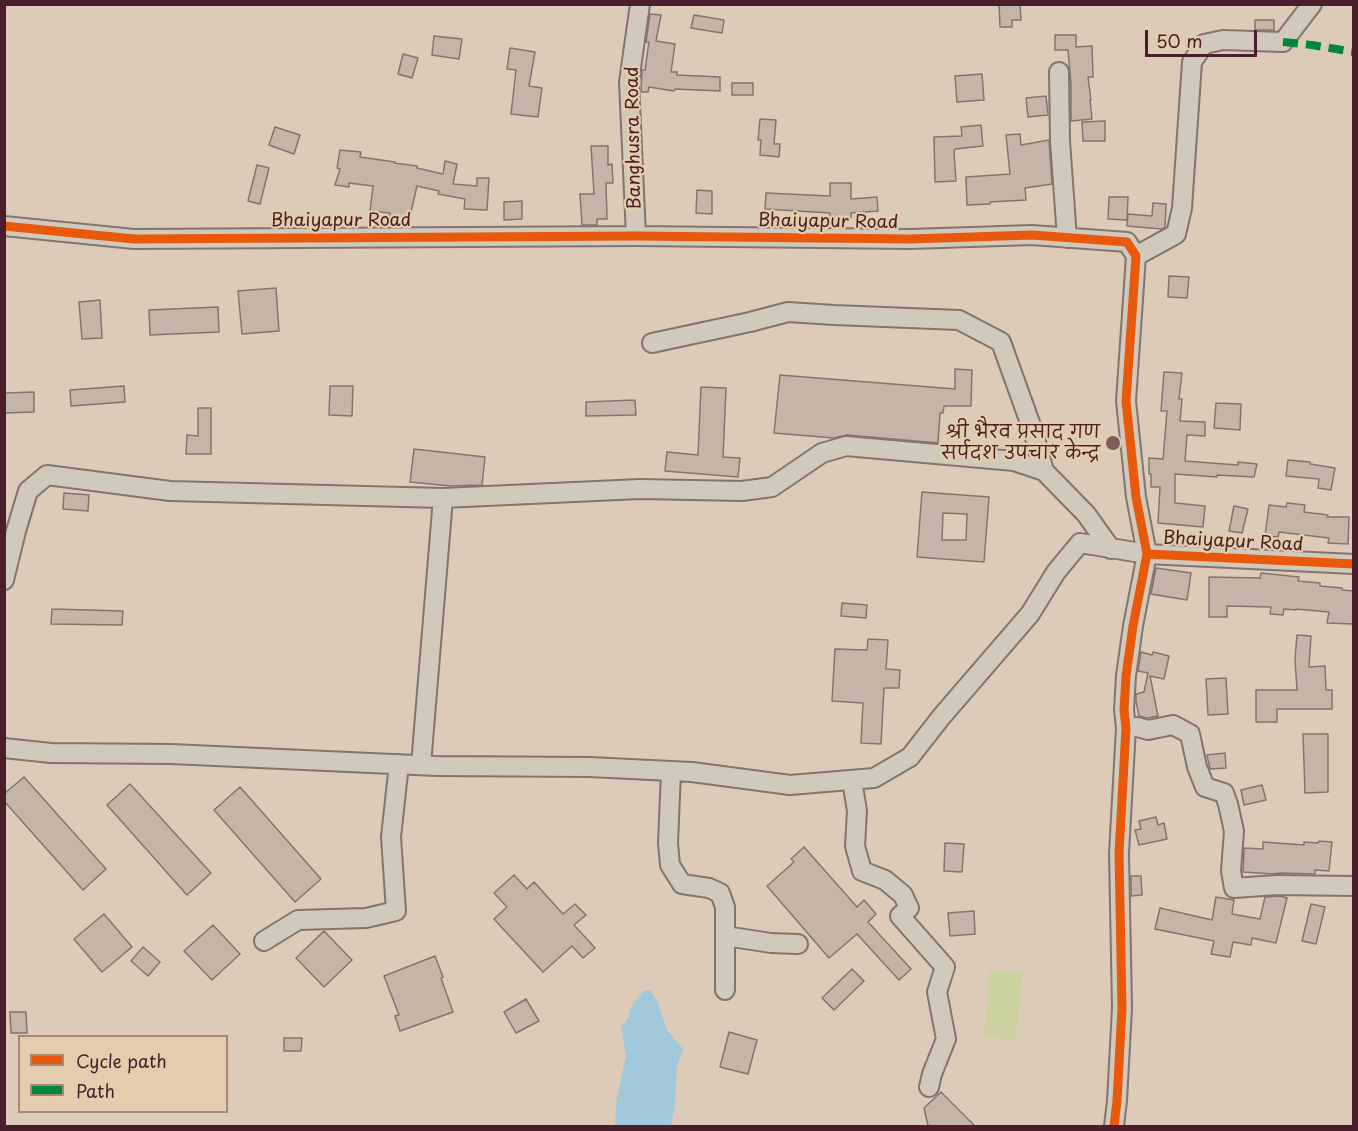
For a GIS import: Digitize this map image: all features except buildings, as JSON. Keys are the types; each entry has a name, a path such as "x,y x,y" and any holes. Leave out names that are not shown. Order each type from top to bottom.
{"street":[{"name":"Banghusra Road","path":"636,236 629,82 640,4"},
{"path":"1136,256 1176,234 1182,208 1192,62 1204,44 1223,40 1283,42 1312,4"},
{"path":"1059,72 1060,141 1066,238"},
{"name":"Bhaiyapur Road","path":"4,226 134,239 636,236 910,239 1032,235 1127,242 1136,256 1126,401 1136,496 1147,554 1353,564"},
{"path":"652,343 788,312 960,320 1001,342 1034,434 1044,471"},
{"path":"4,580 28,491 47,476 170,491 443,498 640,489 742,491 772,487 822,453 846,446 1014,461 1044,471 1086,514 1112,549"},
{"path":"421,765 443,498"},
{"path":"4,748 51,753 171,754 421,765 590,767 692,772 790,785 874,778 910,757 942,716 1030,614 1056,572 1080,543 1147,554 1133,626 1124,710 1126,728 1119,853 1122,1008 1114,1126"},
{"path":"1126,728 1137,727 1148,730 1173,725 1190,734 1197,766 1205,787 1224,794 1228,804 1234,831 1231,871 1234,888 1277,885 1353,886"},
{"path":"264,941 298,920 366,918 396,911 391,837 399,764"},
{"path":"670,771 668,843 670,865 682,884 709,888 720,893 725,906 725,990"},
{"path":"852,780 857,811 855,846 862,871 885,880 903,895 909,908 900,916 945,967 937,992 946,1039 929,1087"},
{"path":"725,936 771,943 798,944"}],"green space":[{"path":"990,970 1022,973 1016,1040 984,1037"}],"water":[{"path":"650,990 657,1001 667,1030 683,1049 677,1065 671,1126 615,1126 617,1098 626,1056 621,1027 629,1017 629,1011 639,996 643,991"}],"marked path":[{"path":"1283,42 1354,52"}],"cycle path":[{"path":"4,226 134,239 636,236 910,239 1032,235 1127,242 1136,256 1126,401 1136,497 1147,554 1354,564"},
{"path":"1114,1126 1122,1008 1119,853 1126,728 1124,710 1133,626 1147,554"}],"place":[{"name":"श्री भैरव प्रसाद गण सर्पदश उपचार केन्द्र","path":"1113,443"}]}
